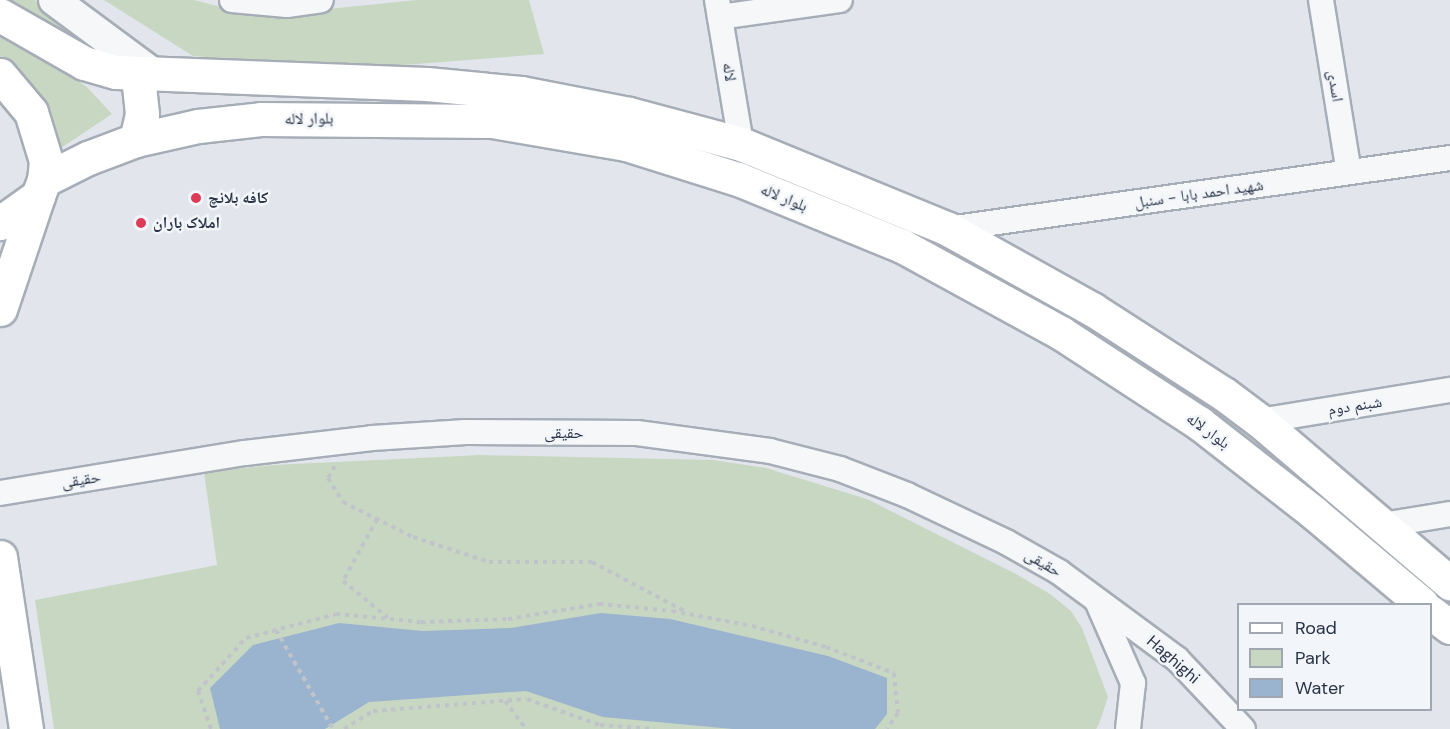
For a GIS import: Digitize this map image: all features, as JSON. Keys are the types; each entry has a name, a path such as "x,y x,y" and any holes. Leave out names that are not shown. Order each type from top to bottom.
{"main road":[{"name":"بلوار لاله","path":"0,15 84,63 116,72 147,75 427,84 521,93 629,114 741,144 948,229 1092,309 1224,394 1260,421 1450,583"},
{"path":"0,75 31,112 46,161 41,188 0,309"},
{"path":"136,140 147,75"},
{"name":"بلوار لاله","path":"0,223 41,188 88,158 136,140 198,126 251,120 351,118 492,121 626,144 738,179 902,246 1060,333 1199,423 1314,513 1421,603"},
{"path":"1199,423 1224,394"},
{"path":"0,557 26,729"},
{"path":"1432,613 1450,627"}],"street":[{"path":"54,0 147,75"},
{"path":"231,0 287,5 321,0"},
{"path":"719,8 840,0"},
{"name":"اسدی","path":"1321,0 1349,172"},
{"name":"لاله","path":"719,8 741,144"},
{"name":"شهید احمد بابا - سنبل","path":"948,229 1450,158"},
{"name":"شبنم دوم","path":"1260,421 1450,390"},
{"name":"حقیقی","path":"0,493 245,453 341,441 465,432 637,433 770,452 840,469 953,516 1059,572 1096,598"},
{"path":"1383,525 1450,514"},
{"path":"1096,598 1133,683 1128,729"},
{"name":"Haghighi","path":"1096,598 1177,659 1243,729"}],"path":[{"path":"341,441 339,459 328,478 343,502 413,537 489,562 592,562 692,615"},
{"path":"377,519 343,581 389,619"},
{"path":"211,729 198,691 246,638 336,614 421,622 508,619 599,604 692,615 752,627 826,647 894,673 898,713 887,729"},
{"path":"276,630 333,729"},
{"path":"344,729 373,711 527,699 600,724 655,729"},
{"path":"504,701 526,729"}],"green space":[{"path":"0,0 35,0 106,56 12,8"},
{"path":"104,0 194,0 221,7 288,13 417,0 529,0 544,54 352,69 193,56"},
{"path":"0,30 11,35 87,87 112,114 55,152 48,120 33,87 18,70 0,57"},
{"path":"480,455 713,460 766,468 867,499 1016,574 1050,594 1071,611 1082,628 1108,697 1099,724 1096,729 54,729 35,600 217,565 204,472 273,465"}],"water":[{"path":"601,613 670,619 828,656 887,678 887,714 875,729 733,729 603,717 526,691 369,702 325,729 220,729 210,688 253,645 339,623 423,631 511,628"}],"place":[{"name":"کافه بلانچ","path":"196,198"},
{"name":"املاک باران","path":"141,223"}]}
